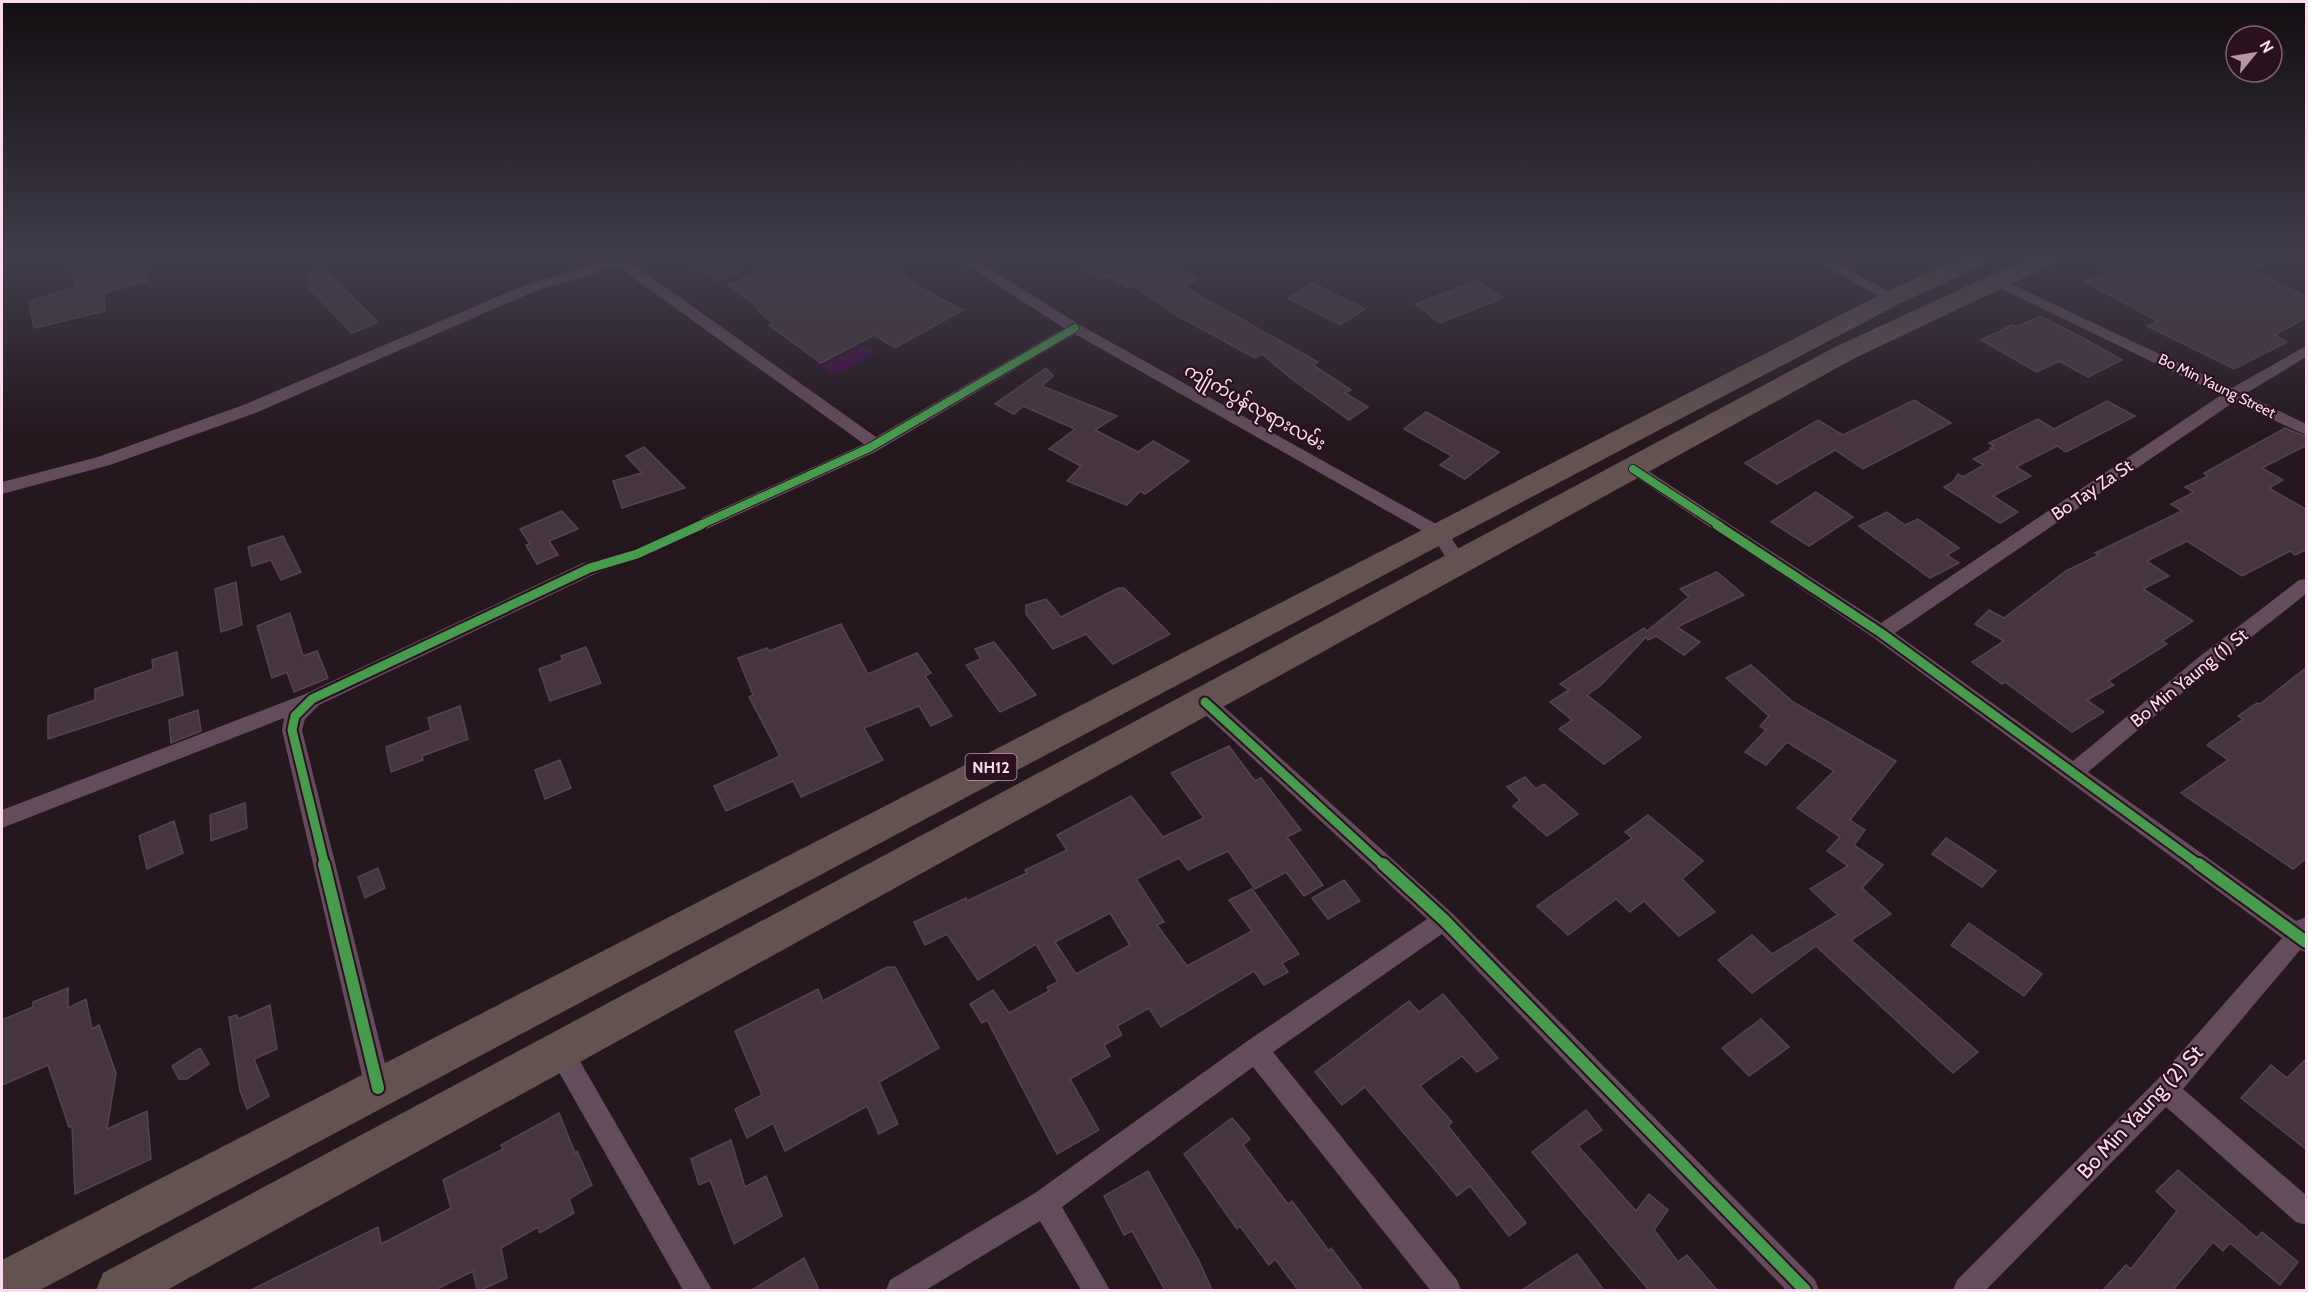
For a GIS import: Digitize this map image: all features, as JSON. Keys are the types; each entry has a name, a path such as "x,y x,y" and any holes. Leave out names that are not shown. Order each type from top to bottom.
{"highway":[{"name":"NH12","path":"2,1285 1857,316"},
{"name":"NH12","path":"120,1290 1460,564 1908,316"}],"street":[{"path":"2,488 105,461 252,408 465,316"},
{"path":"705,316 875,444"},
{"name":"ကျိုက်ပွန်လုရားလမ်း","path":"1056,316 1439,533 1460,564"},
{"name":"Bo Min Yaung Street","path":"2082,316 2307,430"},
{"path":"2,819 312,699 590,568 637,554 875,444 1075,328"},
{"name":"Bo Tay Za St","path":"1881,633 2234,394 2307,351"},
{"path":"1633,469 1881,633 2303,934"},
{"name":"Bo Min Yaung (1) St","path":"2074,772 2206,662 2307,585"},
{"path":"312,699 295,716 292,730 378,1088"},
{"path":"1205,702 1444,920 1804,1290"},
{"path":"900,1290 1045,1203 1255,1050 1444,920"},
{"name":"Bo Min Yaung (2) St","path":"1966,1290 2165,1090 2303,934"},
{"path":"1255,1050 1448,1290"},
{"path":"561,1052 698,1290"},
{"path":"2165,1090 2307,1212"},
{"path":"1045,1203 1096,1290"}],"shaded area":[{"path":"864,346 875,353 834,375 822,367"}],"building":[{"path":"32,316 83,316 34,328"},
{"path":"336,316 372,316 378,322 352,333"},
{"path":"765,316 952,316 895,348 874,335 821,363 769,325 773,323"},
{"path":"1178,316 1236,316 1318,362 1313,365 1351,390 1345,393 1368,407 1349,420 1293,380 1262,354 1255,358"},
{"path":"1323,316 1354,316 1340,325"},
{"path":"1431,316 1457,316 1440,323"},
{"path":"2041,316 2122,360 2088,377 2059,361 2037,372 1981,340 2012,325 2017,327"},
{"path":"2149,316 2307,316 2275,335 2287,342 2234,369 2147,326 2158,321"},
{"path":"1046,368 1053,376 1042,386 1117,416 1095,430 1138,452 1153,441 1189,461 1145,494 1140,491 1127,505 1067,481 1081,466 1049,449 1075,429 1023,406 1014,414 995,404"},
{"path":"1914,400 1951,423 1863,469 1835,450 1777,484 1745,463 1818,420 1843,435"},
{"path":"2107,401 2135,416 2066,452 2057,446 2016,467 2031,476 1993,496 2018,512 2000,523 1944,487 1953,482 1958,474 1963,477 1984,465 1973,459 1993,449 1990,448 1994,446 1989,443 2038,419 2054,429"},
{"path":"1426,412 1499,452 1465,479 1440,465 1452,456 1404,429"},
{"path":"2285,428 2307,437 2307,445 2262,468 2283,480 2269,488 2307,510 2307,549 2295,555 2290,551 2242,576 2187,541 2147,561 2169,576 2143,589 2193,621 2162,641 2167,644 2108,681 2114,685 2087,700 2104,712 2072,732 2005,682 2002,684 1972,662 2004,641 1975,624 1989,610 2004,618 2066,571 2099,555 2095,553 2182,511 2171,504 2194,492 2185,487 2208,476 2204,473"},
{"path":"644,447 685,488 622,508 613,481 642,473 626,456"},
{"path":"1816,492 1853,517 1809,546 1771,522"},
{"path":"562,511 578,529 549,541 558,555 537,564 526,545 530,544 520,529"},
{"path":"1887,512 1905,525 1918,519 1959,548 1947,555 1959,563 1930,578 1859,526"},
{"path":"283,536 301,572 281,580 271,560 252,566 248,547"},
{"path":"1717,572 1744,595 1677,627 1700,642 1684,655 1656,636 1648,640 1646,637 1601,685 1587,695 1641,737 1604,764 1559,729 1572,720 1550,702 1569,690 1560,684 1644,628 1647,631 1689,597 1680,589"},
{"path":"236,582 242,625 221,632 215,589"},
{"path":"1118,588 1124,588 1170,634 1113,664 1086,634 1053,649 1026,614 1026,605 1046,599 1061,617"},
{"path":"290,613 303,656 317,651 328,678 294,692 287,672 272,678 257,626"},
{"path":"841,624 868,674 917,653 931,673 925,676 952,716 931,726 919,706 864,728 883,760 801,797 793,781 726,811 714,786 780,756 749,697 753,695 738,658 767,648 769,651"},
{"path":"994,642 1036,695 1000,712 966,665 981,659 975,649"},
{"path":"586,647 601,683 550,701 539,669 563,660 561,656"},
{"path":"177,652 183,695 48,739 48,716 95,700 95,689 153,669 152,660"},
{"path":"1751,665 1793,702 1896,761 1850,820 1865,830 1854,845 1883,865 1862,888 1891,914 1851,940 1978,1052 1953,1073 1816,946 1752,993 1718,960 1752,935 1772,954 1838,915 1810,889 1848,866 1827,851 1840,837 1797,808 1834,771 1787,742 1766,765 1745,752 1766,730 1760,726 1769,716 1726,678"},
{"path":"2307,667 2307,858 2293,869 2181,793 2228,760 2207,745 2243,719 2238,716 2257,703 2260,704"},
{"path":"460,706 468,739 422,756 423,760 391,772 386,747 431,730 428,718"},
{"path":"198,710 201,731 171,743 169,720"},
{"path":"1229,746 1255,781 1261,778 1301,830 1287,837 1323,885 1304,896 1286,872 1255,889 1228,851 1188,870 1179,858 1136,879 1164,922 1157,925 1187,966 1252,931 1229,900 1252,889 1299,954 1282,963 1288,972 1264,985 1254,971 1161,1027 1149,1008 1117,1026 1122,1035 1104,1045 1110,1056 1070,1079 1099,1130 1057,1154 987,1020 982,1023 970,1004 993,990 1009,1013 1049,991 1047,987 1058,982 1036,944 978,980 947,934 925,945 914,922 966,898 967,901 1027,873 1025,870 1067,850 1057,835 1131,796 1163,837 1204,818 1171,773","holes":["1110,913 1130,945 1076,974 1055,942"]},
{"path":"560,760 571,788 545,799 535,770"},
{"path":"1525,777 1536,789 1544,784 1578,814 1547,836 1513,806 1520,800 1507,787"},
{"path":"245,803 247,828 211,841 210,815"},
{"path":"1648,815 1703,861 1682,879 1715,912 1679,936 1644,901 1630,912 1616,899 1568,935 1537,906 1632,838 1625,832"},
{"path":"174,821 183,853 147,869 139,836"},
{"path":"1946,838 1996,871 1982,887 1932,854"},
{"path":"378,868 385,888 365,898 358,877"},
{"path":"1344,880 1360,901 1328,919 1312,898"},
{"path":"1969,923 2042,974 2024,996 1951,945"},
{"path":"887,967 895,967 939,1048 879,1082 898,1124 879,1134 867,1106 785,1151 773,1123 747,1138 735,1109 762,1095 735,1031 818,989 823,1001"},
{"path":"68,988 68,1008 86,999 92,1029 99,1025 116,1073 107,1129 147,1111 151,1159 75,1194 72,1126 69,1127 48,1065 2,1085 2,1020 33,1007 33,1002"},
{"path":"1443,994 1498,1058 1477,1072 1462,1056 1420,1086 1452,1122 1448,1126 1526,1223 1509,1236 1470,1186 1457,1196 1365,1087 1342,1105 1315,1072 1409,1001 1419,1012"},
{"path":"270,1005 277,1049 254,1059 269,1096 247,1109 240,1091 229,1017 237,1015 238,1019"},
{"path":"1761,1019 1789,1047 1749,1076 1722,1048"},
{"path":"200,1048 209,1064 187,1079 179,1079 172,1066"},
{"path":"2307,1058 2307,1150 2241,1098 2271,1065 2287,1078"},
{"path":"1586,1110 1602,1130 1578,1146 1636,1211 1649,1194 1668,1210 1654,1230 1678,1262 1687,1255 1717,1290 1649,1290 1532,1152"},
{"path":"559,1113 575,1153 577,1151 592,1185 569,1199 574,1213 540,1233 538,1227 501,1248 507,1278 481,1290 477,1290 473,1271 435,1290 251,1290 378,1227 381,1244 451,1208 443,1180 503,1149 501,1145"},
{"path":"1232,1118 1250,1139 1243,1145 1288,1204 1292,1201 1329,1251 1331,1248 1363,1290 1298,1290 1275,1259 1269,1265 1240,1226 1237,1229 1184,1154"},
{"path":"731,1140 745,1187 766,1176 782,1216 734,1244 710,1180 699,1185 691,1159"},
{"path":"2178,1170 2257,1238 2262,1232 2298,1262 2280,1285 2230,1243 2223,1251 2213,1242 2173,1290 2103,1290 2126,1265 2131,1269 2177,1211 2156,1191"},
{"path":"1148,1171 1199,1261 1212,1290 1165,1290 1132,1231 1124,1235 1104,1196"},
{"path":"1577,1254 1604,1290 1522,1290"},
{"path":"804,1258 819,1290 752,1290"}],"cycle path":[{"path":"378,1088 292,730 295,716 312,699 590,568 637,554 869,448 1075,328"},
{"path":"1633,469 1881,633 2306,942"},
{"path":"1205,702 1444,920 1805,1290"}]}
